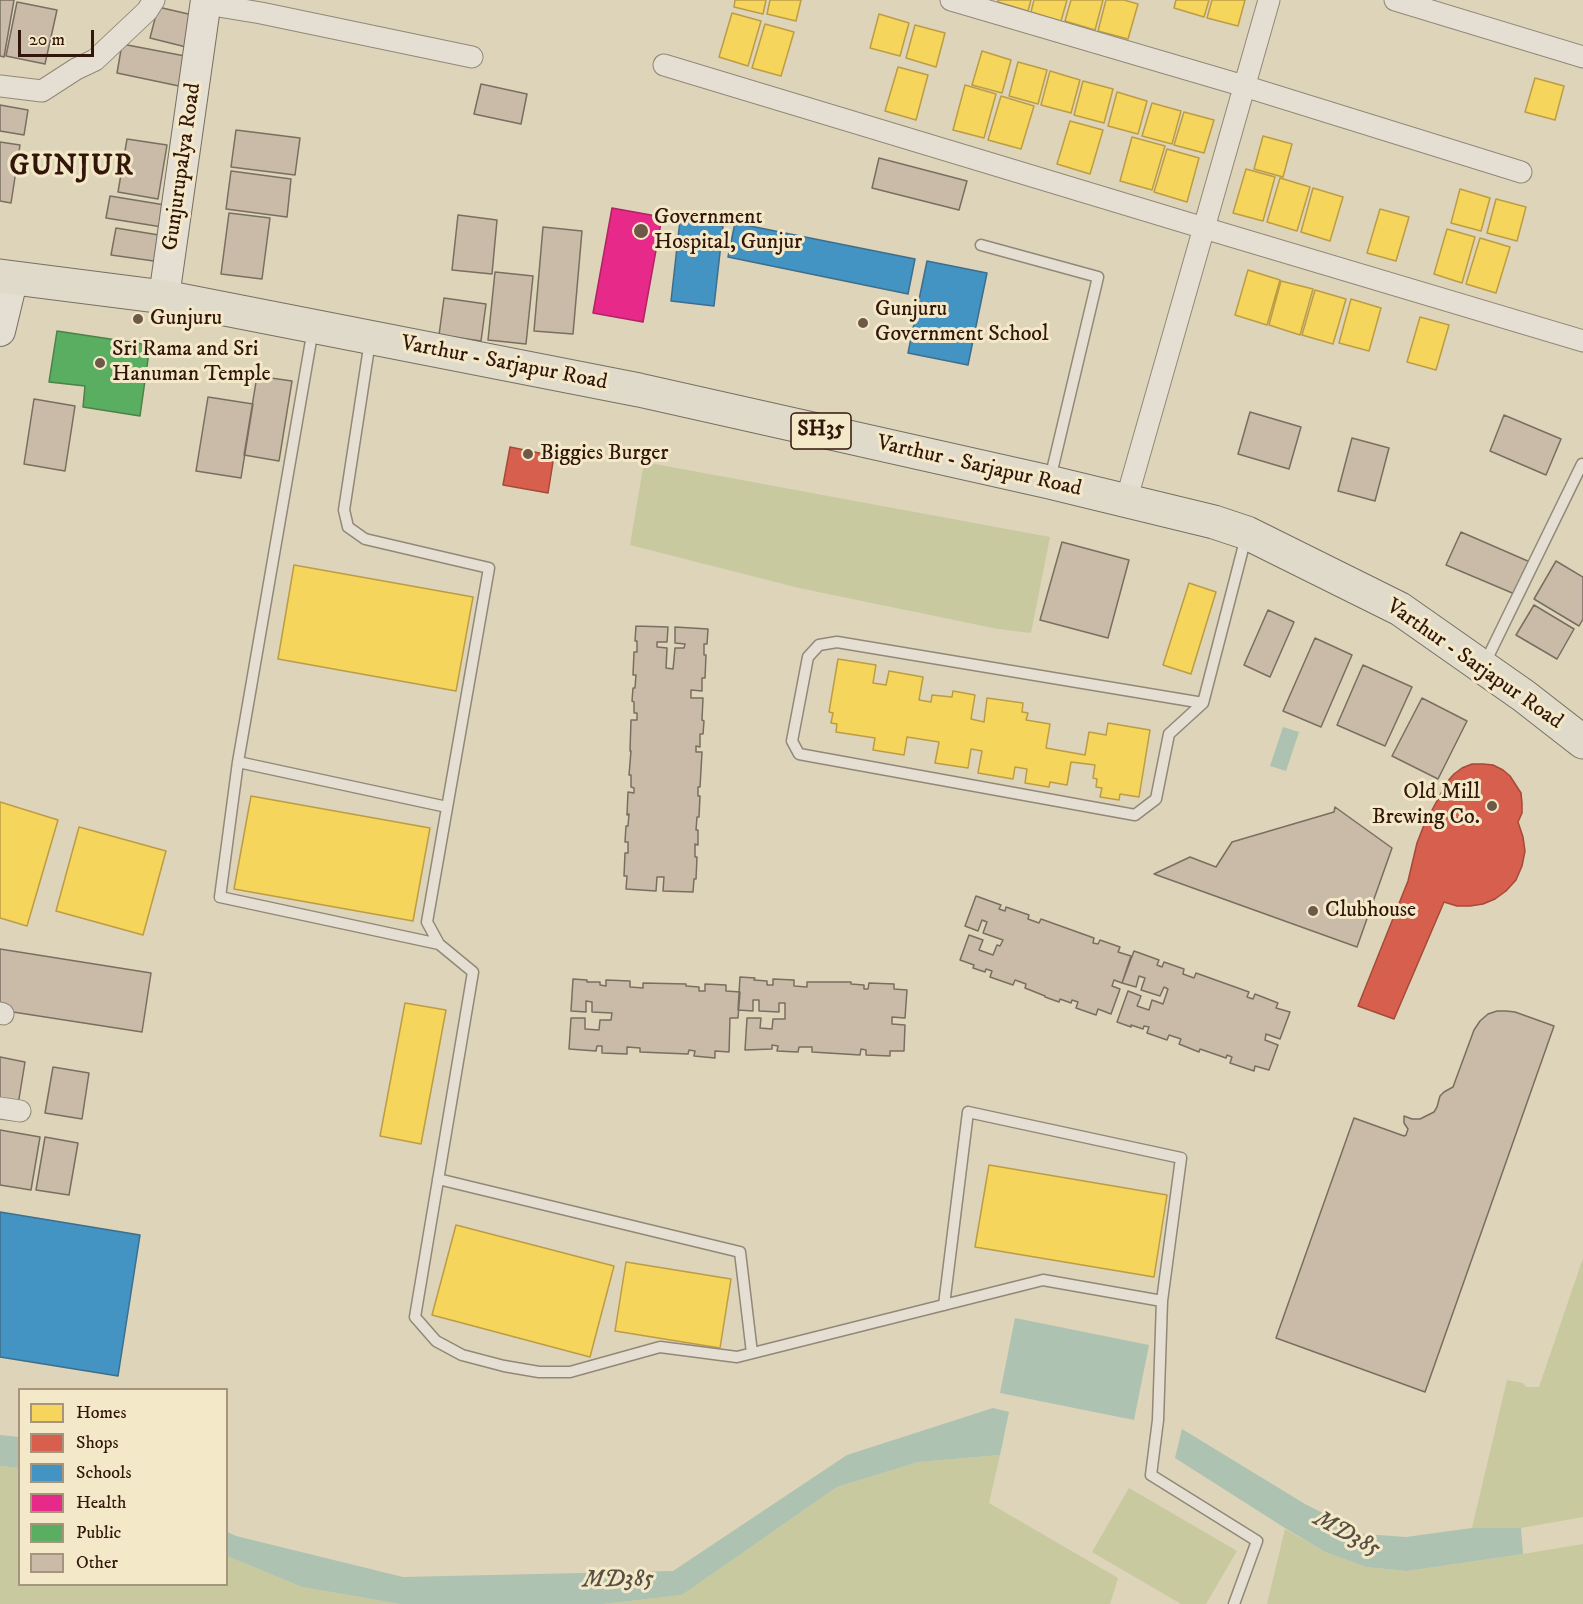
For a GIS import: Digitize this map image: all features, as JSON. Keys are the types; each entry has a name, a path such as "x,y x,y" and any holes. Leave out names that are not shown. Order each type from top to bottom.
{"main road":[{"name":"Varthur - Sarjapur Road","path":"6,277 164,297 639,390 1049,482 1214,522 1246,533 1400,609 1524,696 1583,742"}],"street":[{"path":"0,86 42,91 76,69 95,60 147,11 154,0"},
{"path":"951,0 1244,86 1521,172"},
{"path":"1126,501 1269,0"},
{"path":"1395,0 1583,57"},
{"path":"206,2 263,6 472,57"},
{"name":"Gunjurupalya Road","path":"164,297 206,2"},
{"path":"664,65 1583,340"},
{"path":"0,331 6,277"}],"lane":[{"path":"981,245 1098,277 1049,482"},
{"path":"314,327 238,762 220,897 439,944"},
{"path":"370,338 344,510 348,527 365,538 489,568 427,921 439,944 473,972 415,1317 436,1341 462,1355 539,1372 570,1372 660,1347 737,1357 1043,1281 1162,1300"},
{"path":"1483,668 1582,464"},
{"path":"1203,703 837,642 819,645 808,657 792,741 799,754 1135,815 1156,799 1169,734 1203,703 1246,533"},
{"path":"238,762 447,807"},
{"path":"944,1305 968,1112 1181,1158 1162,1300 1158,1420 1151,1475 1257,1541 1234,1604"},
{"path":"438,1179 740,1252 752,1353"}],"green space":[{"path":"644,462 1050,537 1031,633 998,629 799,588 630,545"},
{"path":"1583,1258 1583,1517 1521,1528 1472,1528 1507,1380 1523,1383 1526,1387 1539,1387"},
{"path":"1000,1455 989,1503 1118,1578 1110,1604 603,1604 682,1595 837,1487 918,1462"},
{"path":"0,1466 18,1468 18,1586 228,1586 228,1556 302,1587 400,1604 0,1604"},
{"path":"1129,1488 1237,1551 1206,1604 1181,1604 1092,1552"},
{"path":"1285,1529 1325,1552 1366,1567 1407,1571 1583,1544 1583,1604 1267,1604"}],"water":[{"path":"1283,727 1299,732 1286,771 1270,766"},
{"path":"1015,1318 1149,1345 1134,1420 1000,1393"},
{"name":"MD385","path":"993,1408 1009,1412 1000,1455 918,1462 837,1487 682,1595 603,1604 400,1604 302,1587 228,1556 228,1532 403,1577 673,1571 847,1455"},
{"name":"MD385","path":"1182,1429 1305,1504 1364,1534 1406,1537 1472,1528 1521,1528 1523,1554 1407,1571 1366,1567 1325,1552 1175,1458"},
{"path":"0,1435 18,1437 18,1468 0,1466"}],"building: Homes":[{"path":"735,0 766,0 763,14 734,7"},
{"path":"770,0 801,0 796,21 767,14"},
{"path":"998,0 1031,0 1028,11 998,2"},
{"path":"1034,0 1067,0 1061,21 1031,12"},
{"path":"1071,0 1103,0 1095,30 1065,21"},
{"path":"1106,0 1124,0 1138,4 1128,39 1098,31"},
{"path":"1176,0 1209,0 1204,17 1174,8"},
{"path":"1212,0 1245,0 1238,26 1207,18"},
{"path":"732,13 761,21 748,66 719,57"},
{"path":"879,14 909,23 900,56 870,48"},
{"path":"765,24 794,32 781,76 752,68"},
{"path":"915,25 945,33 936,67 906,58"},
{"path":"982,51 1011,60 1002,93 972,85"},
{"path":"1018,62 1047,70 1038,104 1009,96"},
{"path":"898,67 928,75 916,120 885,111"},
{"path":"1050,71 1080,80 1071,113 1041,105"},
{"path":"1535,78 1564,86 1555,120 1525,112"},
{"path":"1083,81 1113,89 1104,123 1074,115"},
{"path":"965,85 996,94 984,138 953,130"},
{"path":"1117,92 1147,101 1138,134 1108,126"},
{"path":"1001,96 1034,106 1021,149 988,140"},
{"path":"1152,103 1181,111 1172,144 1142,136"},
{"path":"1184,112 1214,120 1204,153 1174,145"},
{"path":"1070,121 1103,130 1090,174 1057,164"},
{"path":"1263,136 1292,144 1283,177 1254,169"},
{"path":"1132,137 1165,146 1152,190 1120,181"},
{"path":"1167,149 1199,158 1187,202 1154,192"},
{"path":"1246,169 1275,177 1263,221 1233,213"},
{"path":"1280,178 1310,187 1297,231 1267,222"},
{"path":"1313,188 1343,197 1330,241 1301,232"},
{"path":"1460,189 1490,198 1481,231 1451,223"},
{"path":"1496,199 1526,207 1517,241 1487,233"},
{"path":"1380,209 1409,217 1396,261 1367,253"},
{"path":"1447,229 1475,237 1462,283 1434,274"},
{"path":"1480,238 1510,247 1496,293 1466,284"},
{"path":"1248,270 1280,280 1267,325 1235,315"},
{"path":"1281,281 1313,289 1300,335 1269,325"},
{"path":"1315,290 1346,299 1333,344 1302,335"},
{"path":"1351,299 1381,308 1369,351 1339,343"},
{"path":"1420,317 1449,325 1436,370 1407,362"},
{"path":"294,565 473,597 456,691 278,659"},
{"path":"1189,583 1216,592 1191,674 1163,665"},
{"path":"838,659 876,665 873,683 886,685 889,671 923,677 919,700 931,702 932,695 952,697 953,691 975,695 971,719 984,722 987,698 1023,703 1022,712 1028,713 1026,720 1050,724 1046,748 1085,755 1089,732 1106,735 1108,723 1150,730 1139,797 1120,794 1119,800 1100,797 1102,788 1096,787 1097,779 1093,778 1095,765 1071,762 1067,785 1050,782 1049,787 1025,783 1027,769 1015,767 1013,779 978,773 982,751 971,749 968,768 935,763 939,742 907,737 904,755 873,750 875,738 836,732 837,724 831,723 833,713 829,712"},
{"path":"251,796 430,828 413,921 234,889"},
{"path":"0,802 58,820 27,926 0,918"},
{"path":"79,827 166,851 143,935 56,911"},
{"path":"405,1003 446,1010 421,1144 380,1136"},
{"path":"989,1165 1167,1195 1154,1277 975,1247"},
{"path":"456,1225 614,1266 590,1357 432,1315"},
{"path":"626,1262 731,1279 720,1348 615,1331"}],"building: Shops":[{"path":"510,447 554,456 548,493 503,485"},
{"path":"1472,764 1493,765 1503,770 1510,776 1521,793 1522,813 1518,822 1525,851 1516,880 1495,899 1483,904 1457,906 1444,902 1394,1019 1358,1006 1408,881 1424,825 1447,782 1462,768"}],"building: Schools":[{"path":"680,220 723,226 714,306 671,301"},
{"path":"735,223 915,259 908,294 728,257"},
{"path":"927,261 987,273 968,365 908,353"},
{"path":"0,1212 140,1235 118,1376 0,1357"}],"building: Health":[{"path":"612,208 662,217 643,322 593,313"}],"building: Public":[{"name":"Sri Rama and Sri Hanuman Temple","path":"57,331 150,345 140,416 83,407 85,386 49,382"}],"building: Other":[{"path":"0,0 14,0 4,57 0,56"},
{"path":"17,2 57,10 45,64 6,56"},
{"path":"158,7 197,16 190,48 150,38"},
{"path":"122,44 185,56 179,86 117,73"},
{"path":"481,84 527,94 521,124 474,114"},
{"path":"0,105 28,110 24,135 0,131"},
{"path":"236,130 300,138 295,175 231,167"},
{"path":"127,139 167,145 158,199 118,192"},
{"path":"0,142 20,145 11,203 0,201"},
{"path":"879,158 967,181 959,210 872,188"},
{"path":"231,171 291,179 287,217 226,209"},
{"path":"110,196 165,205 162,227 106,218"},
{"path":"229,213 270,218 262,279 221,274"},
{"path":"458,215 497,220 492,274 452,270"},
{"path":"543,227 582,231 573,334 534,331"},
{"path":"116,228 165,236 161,262 111,255"},
{"path":"495,272 533,276 526,344 488,340"},
{"path":"444,298 486,304 481,341 439,335"},
{"path":"257,376 292,381 279,461 244,455"},
{"path":"208,397 253,404 241,478 196,471"},
{"path":"34,399 75,406 65,471 24,464"},
{"path":"1250,412 1301,427 1289,469 1238,454"},
{"path":"1504,415 1561,439 1546,475 1490,451"},
{"path":"1352,438 1389,448 1375,501 1338,491"},
{"path":"1461,532 1530,562 1517,595 1446,565"},
{"path":"1062,542 1129,560 1108,638 1040,620"},
{"path":"1556,561 1583,577 1583,619 1579,626 1534,599"},
{"path":"1534,605 1574,629 1557,659 1516,635"},
{"path":"1268,610 1294,622 1270,677 1244,665"},
{"path":"636,626 668,627 667,642 657,642 657,647 667,648 666,668 673,669 675,648 684,648 685,644 675,643 675,627 708,629 707,644 704,644 704,655 706,655 702,691 691,690 691,698 703,698 702,720 704,721 703,734 700,734 700,747 696,746 696,752 702,752 700,787 698,787 699,817 697,817 696,830 698,830 698,845 695,844 696,879 694,879 693,892 663,891 664,877 657,877 656,891 626,889 627,876 624,876 625,853 628,853 628,842 625,842 629,814 627,815 628,792 634,793 634,788 631,787 631,775 629,775 631,720 637,720 632,701 636,675 633,675 634,652 637,652"},
{"path":"1315,638 1352,655 1321,727 1283,711"},
{"path":"1363,665 1412,687 1385,746 1337,725"},
{"path":"1422,698 1467,721 1438,779 1392,756"},
{"name":"Clubhouse","path":"1335,807 1392,848 1357,947 1154,874 1190,857 1216,867 1232,842 1334,812"},
{"path":"976,896 1001,905 999,909 1005,911 1006,907 1029,915 1028,919 1039,923 1041,919 1094,938 1093,943 1098,944 1100,940 1120,947 1118,952 1131,956 1122,983 1114,980 1112,986 1120,989 1111,1014 1098,1009 1096,1015 1076,1008 1078,1002 1072,1000 1071,1003 1060,999 1059,1002 1045,997 1025,988 1026,984 1015,980 1013,985 990,977 992,971 986,969 985,972 973,968 974,965 960,960 969,935 983,940 979,950 993,955 997,945 1000,946 1003,940 983,933 987,922 982,920 978,931 965,926"},
{"path":"0,949 151,973 142,1032 0,1010"},
{"path":"1134,951 1159,960 1157,965 1162,967 1164,962 1184,969 1183,974 1194,978 1196,973 1249,992 1247,997 1253,999 1255,994 1278,1003 1276,1008 1290,1012 1280,1039 1266,1034 1265,1040 1278,1045 1269,1070 1255,1066 1254,1071 1230,1063 1232,1057 1227,1055 1226,1058 1200,1049 1199,1052 1179,1044 1181,1039 1169,1035 1167,1040 1147,1033 1149,1027 1144,1026 1143,1029 1117,1022 1128,991 1141,996 1137,1006 1149,1010 1152,1000 1163,1004 1168,989 1164,987 1160,996 1141,990 1145,978 1139,976 1136,987 1122,983"},
{"path":"740,977 767,981 767,985 773,985 773,979 794,980 794,986 807,987 807,982 851,982 851,984 864,985 864,989 868,989 869,983 894,984 894,989 907,990 905,1018 892,1017 892,1024 905,1025 904,1051 890,1051 890,1056 866,1055 866,1050 861,1049 860,1055 812,1052 812,1047 799,1047 798,1052 777,1051 778,1046 772,1045 772,1049 745,1050 747,1018 761,1018 760,1028 772,1029 773,1019 785,1019 785,1003 779,1003 779,1012 759,1011 759,1000 753,1000 753,1011 738,1010"},
{"path":"573,979 600,982 600,985 606,986 606,980 630,981 630,987 643,988 643,983 686,984 686,986 699,987 699,991 705,991 705,984 726,985 726,991 740,992 738,1018 730,1018 729,1052 715,1051 715,1058 694,1056 695,1051 689,1050 688,1054 640,1052 640,1048 627,1047 627,1054 602,1053 602,1046 597,1046 596,1051 569,1049 571,1018 585,1018 585,1029 599,1030 600,1020 611,1020 612,1013 592,1012 592,1002 586,1001 586,1012 571,1011"},
{"path":"1497,1011 1515,1012 1554,1026 1425,1392 1276,1338 1354,1118 1406,1135 1408,1129 1404,1123 1404,1116 1420,1119 1434,1112 1440,1096 1453,1087 1474,1030 1488,1014"},
{"path":"0,1057 25,1062 18,1105 0,1102"},
{"path":"53,1067 89,1073 82,1119 45,1113"},
{"path":"0,1130 40,1137 31,1190 0,1185"},
{"path":"45,1137 78,1143 69,1195 36,1190"}],"place":[{"name":"Government Hospital, Gunjur","path":"641,231"},
{"name":"Gunjuru","path":"138,319"},
{"name":"Gunjuru Government School","path":"863,323"},
{"name":"Sri Rama and Sri Hanuman Temple","path":"100,363"},
{"name":"Biggies Burger","path":"528,454"},
{"name":"Old Mill Brewing Co.","path":"1492,806"},
{"name":"Clubhouse","path":"1313,911"}],"district":[{"name":"GUNJUR","path":"72,168"}]}
